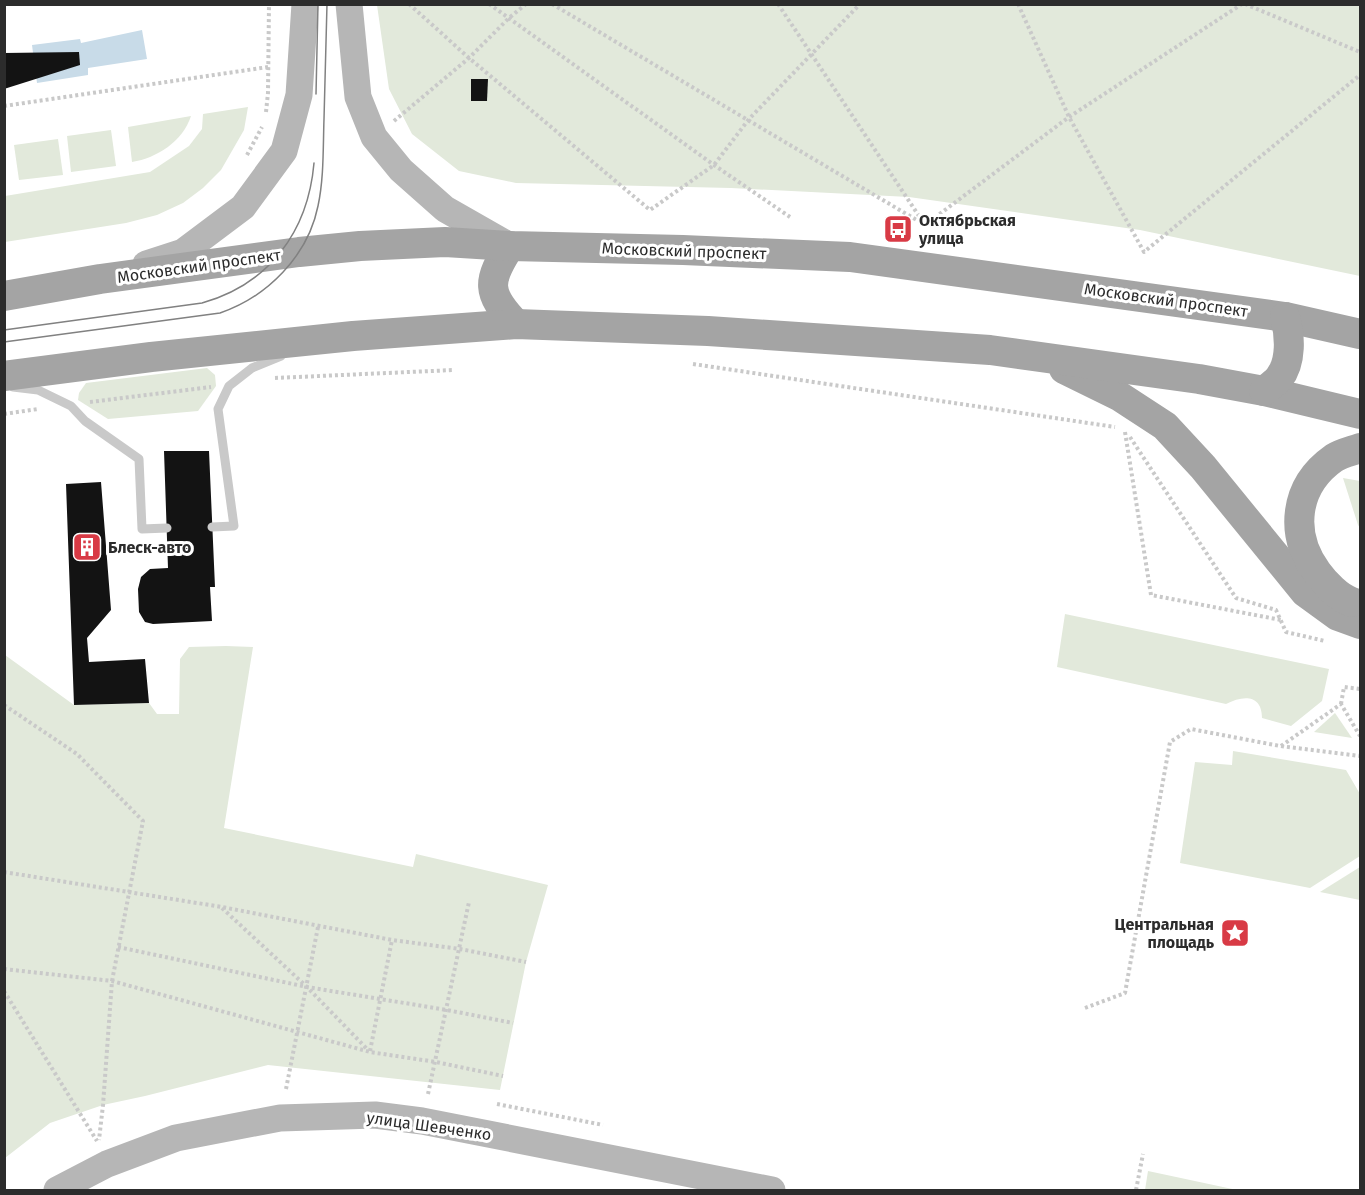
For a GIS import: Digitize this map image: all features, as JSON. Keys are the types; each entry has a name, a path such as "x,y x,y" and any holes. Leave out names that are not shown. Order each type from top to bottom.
{"main road":[{"path":"100,279 183,252 243,207 284,151 299,95 305,4"},
{"path":"349,4 358,97 375,137 401,170 445,209 510,246 496,268 493,279 494,294 502,309 516,324"},
{"name":"Московский проспект","path":"4,296 100,279 360,246 445,242 850,257 1285,317 1360,334"},
{"path":"1264,391 1280,378 1286,360 1290,335 1285,317"},
{"path":"4,376 151,357 352,336 516,324 819,337 990,350 1264,391 1360,414"},
{"path":"1037,356 1119,396 1165,426 1203,467 1305,592 1338,616 1360,624"},
{"path":"1360,448 1336,457 1318,472 1305,491 1300,510 1299,533 1306,558 1322,579 1346,600 1360,605"},
{"name":"улица Шевченко","path":"57,1191 107,1164 176,1138 280,1118 375,1115 422,1121 681,1181 772,1191"}],"lane":[{"path":"212,526 234,526 218,409 229,386 252,368 273,358 352,336"},
{"path":"4,386 38,390 71,406 85,421 139,459 142,529 167,528"}],"path":[{"path":"244,159 265,120 269,4"},
{"path":"409,4 469,58 650,210 714,165 749,119 860,4"},
{"path":"489,4 790,217"},
{"path":"390,124 469,58 526,4"},
{"path":"552,4 925,225"},
{"path":"778,4 925,225"},
{"path":"1018,4 1069,117 1144,252 1360,75"},
{"path":"925,225 1069,117 1244,4 1360,52"},
{"path":"4,106 268,67"},
{"path":"693,364 1124,428 1236,597 1276,610 1286,632 1328,642"},
{"path":"1124,428 1151,595 1281,620"},
{"path":"1360,689 1344,687 1341,704 1360,736"},
{"path":"1280,746 1341,704"},
{"path":"4,705 77,754 143,821 112,981 98,1143 4,991"},
{"path":"1085,1008 1125,993 1170,742 1191,729 1280,746 1360,756"},
{"path":"4,872 222,907 318,927 460,949 526,962"},
{"path":"428,1094 469,902"},
{"path":"222,907 307,987 370,1052"},
{"path":"286,1089 318,927"},
{"path":"370,1052 392,940"},
{"path":"118,947 307,987 382,998 513,1023"},
{"path":"4,969 112,981 370,1052 436,1062 503,1076"},
{"path":"497,1104 603,1125"},
{"path":"1136,1191 1143,1154"}],"shaded area":[{"path":"377,5 1360,5 1360,276 1140,230 909,197 731,188 516,183 459,171 412,134 389,89"},
{"path":"248,107 244,130 221,170 183,203 157,215 126,223 5,242 5,196 150,172 189,146 202,129 203,114"},
{"path":"191,116 182,133 168,147 151,157 132,162 128,127"},
{"path":"111,130 116,166 71,172 67,136"},
{"path":"58,139 63,175 19,180 14,145"},
{"path":"207,368 215,375 216,386 198,411 108,419 78,400 79,393 86,383"},
{"path":"1343,478 1360,481 1360,528 1358,525"},
{"path":"1065,614 1329,669 1322,701 1291,726 1262,718 1259,704 1250,699 1239,699 1226,704 1057,667"},
{"path":"189,647 253,647 224,828 413,867 416,854 548,885 526,962 500,1090 268,1065 103,1105 50,1123 5,1158 5,655 74,705 149,703 157,714 179,714 180,659"},
{"path":"1335,713 1352,738 1314,732"},
{"path":"1233,751 1346,770 1360,794 1360,856 1310,888 1180,863 1195,762 1232,765"},
{"path":"1360,867 1360,900 1320,892"},
{"path":"1148,1171 1237,1190 1145,1190"}],"water":[{"path":"142,30 147,59 88,68 88,75 37,83 32,45 80,39 81,43"}],"building":[{"path":"79,52 80,65 4,89 4,53"},
{"path":"471,79 488,79 487,101 471,101"},
{"path":"164,451 209,451 215,587 210,587 212,621 153,624 145,622 139,612 138,589 141,577 150,569 168,568"},
{"name":"Блеск-авто","path":"101,482 111,610 87,638 89,662 145,659 149,703 74,705 66,484"}],"tram line":[{"path":"316,94 318,4"},
{"path":"4,342 220,313 254,297 283,272 305,242 313,224 320,195 323,163 327,4"},
{"path":"4,330 202,303 247,283 281,252 294,233 310,188 314,163"}],"place":[{"name":"Октябрьская улица","path":"898,229"},
{"name":"Блеск-авто","path":"87,547"},
{"name":"Центральная площадь","path":"1235,933"}]}
